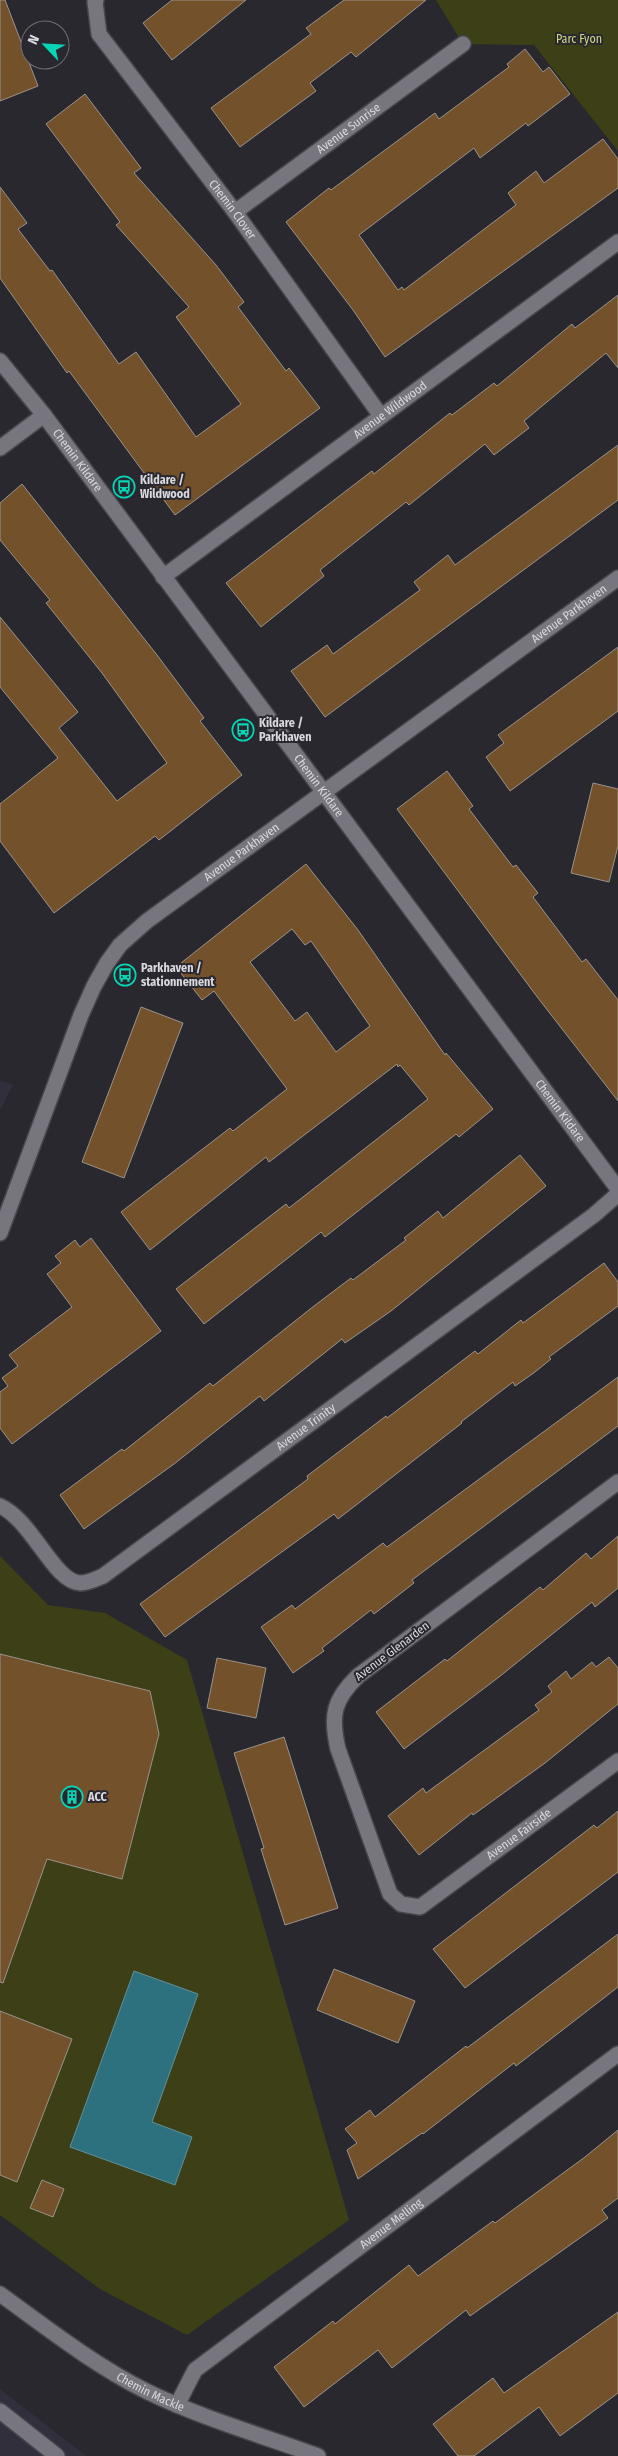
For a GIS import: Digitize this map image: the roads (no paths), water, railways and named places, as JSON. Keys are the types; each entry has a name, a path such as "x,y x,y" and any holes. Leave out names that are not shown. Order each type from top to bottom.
{"street":[{"name":"Chemin Clover","path":"96,1 99,34 235,212 381,416"},
{"name":"Avenue Sunrise","path":"235,212 463,44"},
{"name":"Avenue Wildwood","path":"163,577 618,242"},
{"name":"Chemin Kildare","path":"0,361 44,414 618,1189"},
{"path":"0,448 44,414"},
{"name":"Avenue Parkhaven","path":"0,1233 81,1015 112,954 136,929 618,578"},
{"name":"Avenue Trinity","path":"0,1506 8,1509 24,1523 62,1574 76,1582 86,1582 113,1569 594,1215 618,1194"},
{"name":"Avenue Glenarden","path":"420,1907 401,1904 390,1894 344,1767 334,1730 336,1709 343,1690 358,1676 618,1482"},
{"name":"Avenue Fairside","path":"420,1907 618,1761"},
{"name":"Avenue Melling","path":"177,2404 195,2370 618,2054"},
{"name":"Chemin Mackle","path":"0,2294 94,2360 140,2387 177,2404 318,2456"},
{"path":"0,2411 57,2456"}],"water":[{"path":"134,1971 198,1994 152,2122 192,2137 175,2185 70,2147"}],"place":[{"name":"Kildare / Wildwood","path":"124,487"},
{"name":"Kildare / Parkhaven","path":"243,730"},
{"name":"Parkhaven / stationnement","path":"125,975"},
{"name":"ACC","path":"72,1797"}],"park label":[{"name":"Parc Fyon","path":"579,39"}]}
